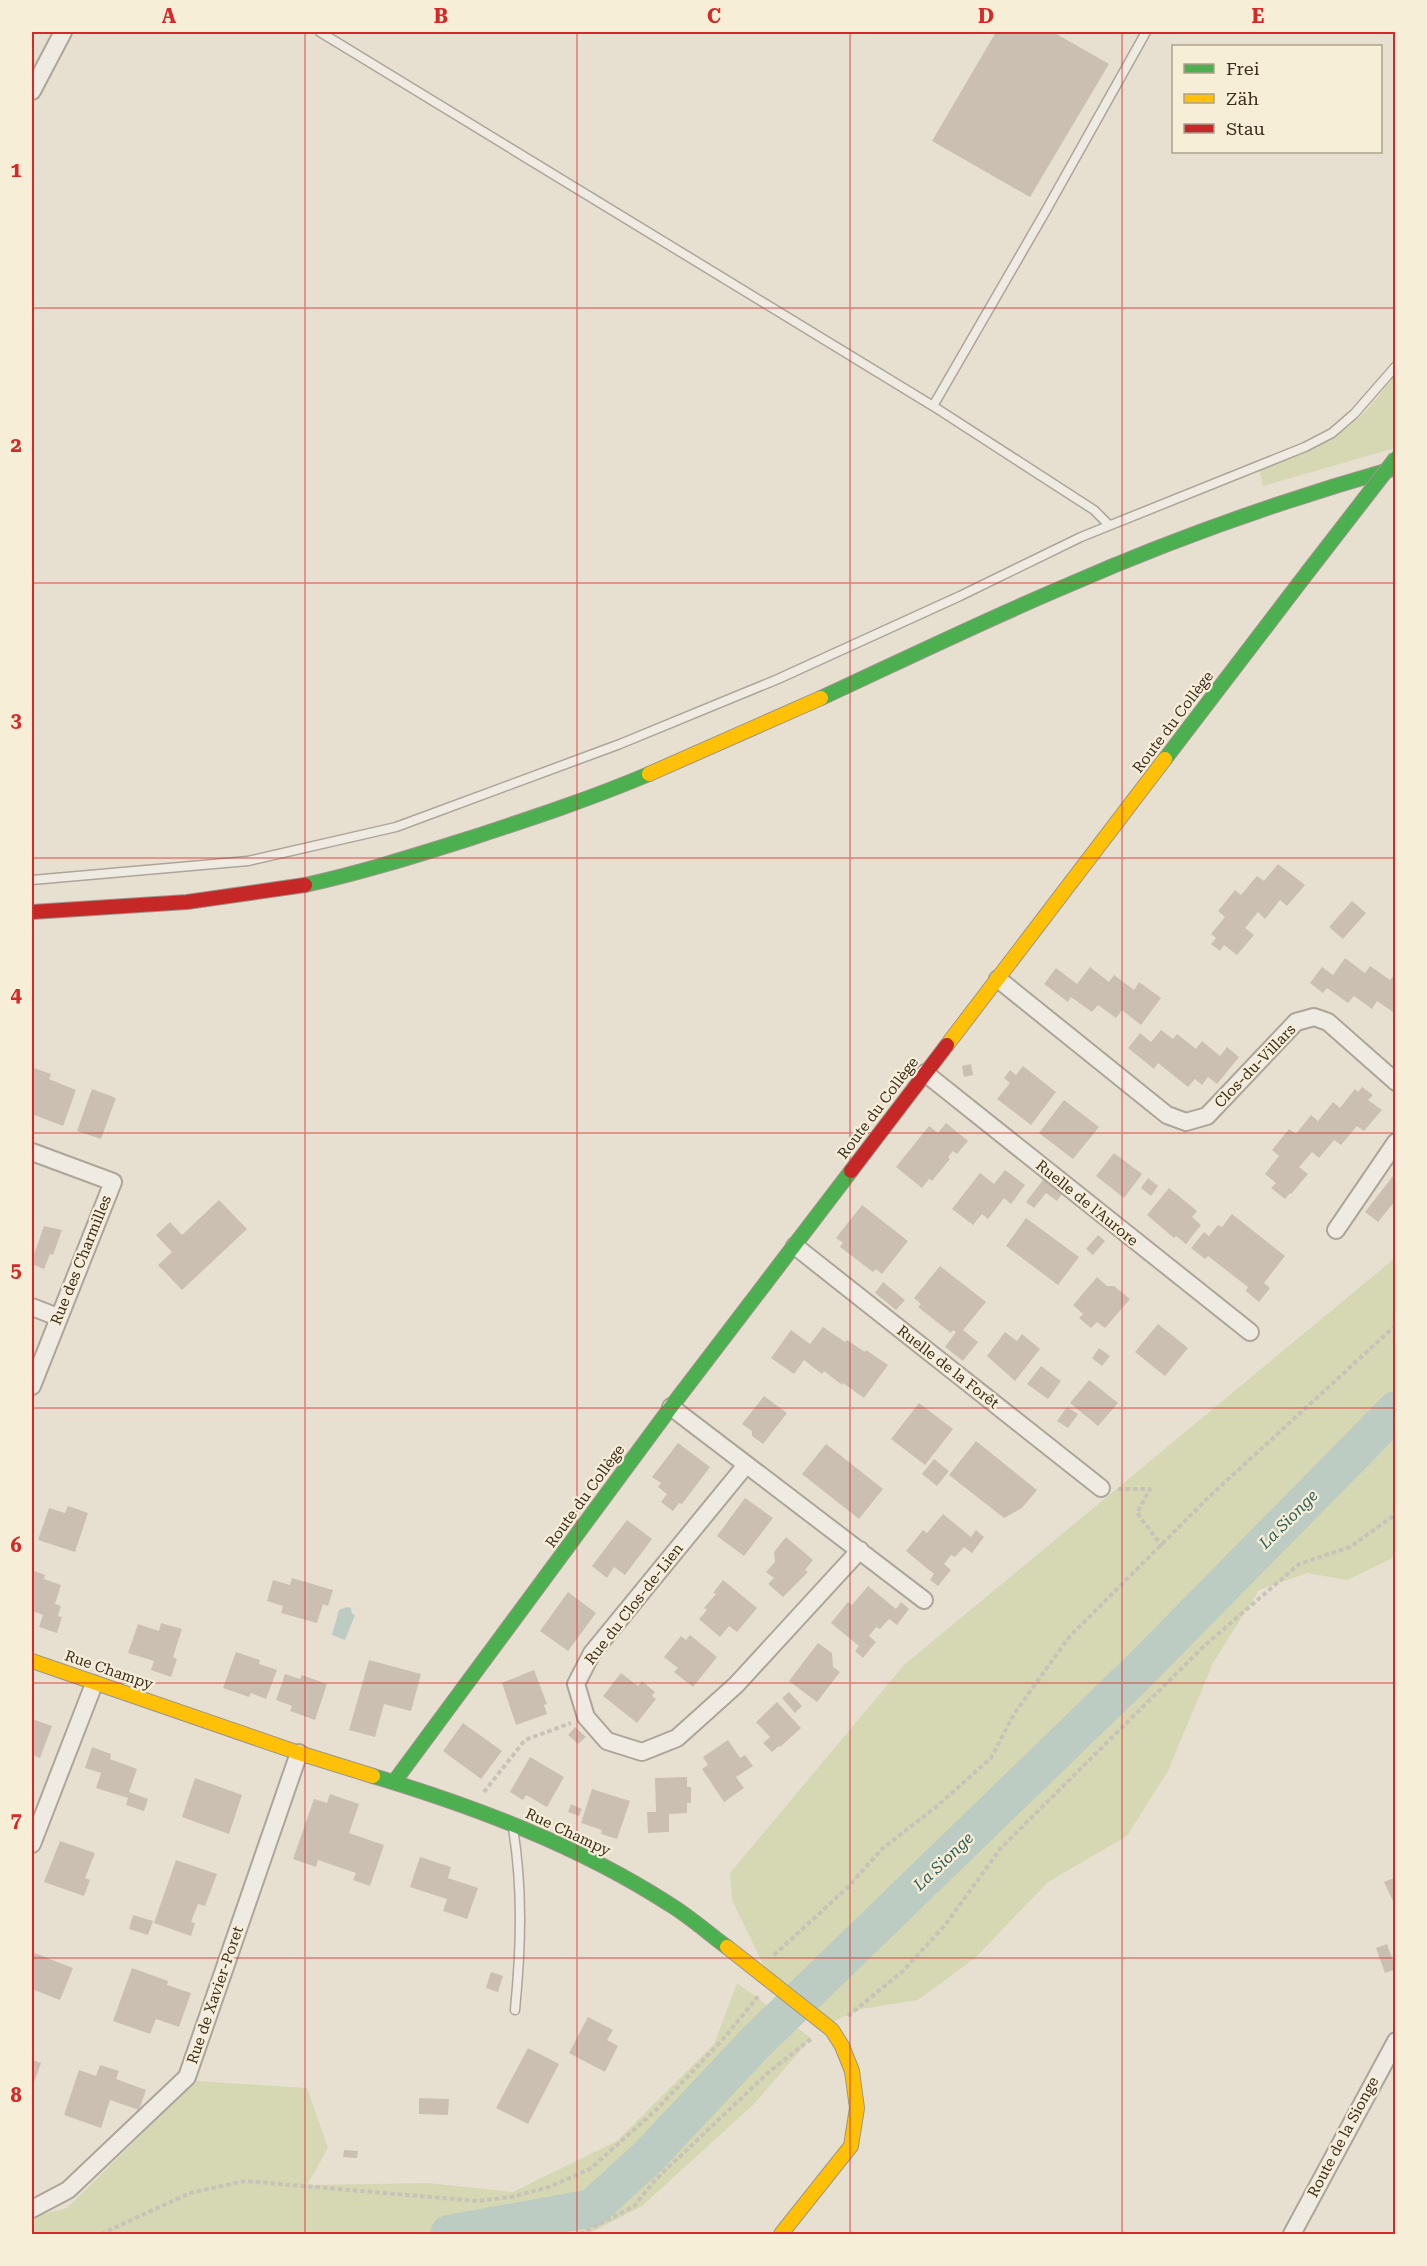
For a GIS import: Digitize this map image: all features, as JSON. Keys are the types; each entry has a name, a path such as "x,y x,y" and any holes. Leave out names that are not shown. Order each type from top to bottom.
{"main road":[{"name":"Route du Collège","path":"394,1782 671,1407 1395,458"},
{"path":"32,912 168,906 248,894 341,877 503,828 572,804 669,765 1118,564 1203,529 1294,497 1395,468"},
{"name":"Rue Champy","path":"32,1661 299,1753 394,1782 513,1825 582,1854 670,1904 759,1971 767,1985 825,2029 842,2046 852,2072 857,2108 851,2146 781,2235"}],"street":[{"path":"32,91 63,32"},
{"name":"Clos-du-Villars","path":"998,979 1167,1115 1186,1122 1207,1116 1296,1022 1314,1017 1328,1022 1395,1082"},
{"name":"Ruelle de l'Aurore","path":"925,1073 1250,1332"},
{"path":"1336,1230 1395,1142"},
{"name":"Rue des Charmilles","path":"32,1152 113,1182 32,1386"},
{"name":"Ruelle de la Forêt","path":"795,1246 1101,1488"},
{"path":"32,1307 58,1317"},
{"path":"671,1407 924,1600"},
{"name":"Rue du Clos-de-Lien","path":"746,1465 592,1653 576,1684 586,1718 607,1741 642,1752 677,1738 736,1685 860,1550"},
{"path":"32,1844 94,1684"},
{"name":"Rue de Xavier-Poret","path":"32,2209 68,2190 187,2077 299,1753"},
{"name":"Route de la Sionge","path":"1292,2235 1395,2041"}],"lane":[{"path":"320,32 933,406 1094,510 1108,525"},
{"path":"933,406 1146,32"},
{"path":"32,880 248,861 396,827 620,744 778,679 1108,525 1305,447 1332,433 1354,414 1395,366"},
{"path":"513,1825 519,1865 521,1918 515,2010"}],"path":[{"path":"759,1971 778,1950 846,1889 883,1848 936,1807 991,1758 1014,1714 1069,1637 1210,1496 1395,1324"},
{"path":"1101,1488 1150,1489 1137,1513 1162,1546"},
{"path":"580,2235 634,2206 656,2179 770,2071 903,1971 945,1926 1001,1848 1203,1647 1299,1564 1350,1547 1395,1514"},
{"path":"484,1793 525,1740 586,1718"},
{"path":"101,2235 190,2193 245,2181 477,2201 511,2197 549,2187 590,2169 657,2109 726,2036 767,1985"}],"green space":[{"path":"1395,375 1395,448 1263,486 1259,468 1299,454 1348,427 1359,418"},
{"path":"1395,1258 1395,1551 1391,1559 1347,1580 1307,1573 1259,1590 1213,1663 1168,1771 1127,1836 1048,1882 975,1958 918,2000 861,2009 825,2025 771,1981 732,1900 730,1873 904,1665"},
{"path":"737,1983 811,2038 754,2104 642,2206 588,2234 32,2234 32,2217 67,2208 196,2081 307,2088 328,2148 307,2185 428,2183 513,2192 617,2141 714,2044"}],"shaded area":[{"path":"351,1608 352,1614 355,1615 345,1640 332,1635 339,1610"}],"building":[{"path":"996,32 1053,32 1109,64 1030,197 932,141"},
{"path":"1278,864 1305,885 1287,906 1280,900 1265,919 1258,912 1245,928 1254,935 1237,955 1224,945 1220,951 1211,944 1216,938 1211,934 1225,917 1218,911 1235,890 1241,895 1257,876 1264,881"},
{"path":"1352,901 1366,913 1343,939 1329,927"},
{"path":"1345,958 1365,973 1370,966 1390,980 1396,973 1396,1014 1377,1001 1372,1009 1354,996 1348,1003 1327,988 1323,993 1310,983 1322,967 1333,975"},
{"path":"1090,967 1109,982 1114,975 1134,990 1139,982 1161,998 1141,1025 1122,1010 1116,1018 1098,1005 1092,1012 1071,997 1068,1002 1044,984 1056,968 1077,984"},
{"path":"1161,1030 1173,1039 1177,1034 1196,1049 1202,1041 1220,1056 1227,1047 1239,1057 1217,1084 1208,1077 1202,1085 1195,1079 1188,1087 1158,1063 1154,1069 1128,1048 1140,1033 1151,1042"},
{"path":"971,1064 973,1075 964,1077 962,1066"},
{"path":"1023,1066 1056,1092 1031,1125 997,1099 1010,1083 1004,1078 1010,1070 1016,1075"},
{"path":"34,1068 51,1074 49,1079 76,1090 63,1126 32,1114"},
{"path":"1362,1087 1373,1095 1368,1100 1382,1110 1364,1131 1357,1126 1341,1145 1334,1140 1319,1158 1312,1152 1299,1167 1308,1174 1285,1199 1271,1188 1276,1183 1265,1174 1279,1156 1272,1150 1289,1129 1296,1134 1311,1115 1318,1121 1333,1102 1340,1108 1355,1089 1358,1092"},
{"path":"92,1089 116,1098 101,1139 77,1131"},
{"path":"1064,1100 1099,1127 1073,1159 1039,1133"},
{"path":"946,1123 968,1141 957,1154 953,1151 948,1157 950,1159 932,1181 929,1179 922,1188 896,1167 929,1126 938,1133"},
{"path":"1114,1153 1142,1174 1124,1198 1096,1176"},
{"path":"1005,1170 1025,1185 1011,1204 1004,1198 988,1219 982,1214 973,1225 952,1209 980,1173 994,1184"},
{"path":"1046,1176 1064,1191 1057,1201 1046,1193 1034,1208 1026,1202"},
{"path":"1393,1176 1396,1178 1396,1200 1378,1222 1365,1212"},
{"path":"1148,1178 1158,1186 1151,1196 1141,1188"},
{"path":"1169,1188 1197,1211 1192,1217 1201,1225 1186,1244 1176,1236 1174,1238 1147,1215"},
{"path":"219,1200 247,1229 182,1290 158,1265 172,1252 156,1235 170,1222 182,1235"},
{"path":"862,1205 908,1241 882,1274 876,1269 873,1272 840,1247 843,1243 836,1238"},
{"path":"1232,1214 1285,1256 1264,1283 1270,1288 1259,1302 1246,1291 1248,1287 1208,1256 1205,1259 1191,1248 1204,1232 1209,1236 1218,1225 1222,1227"},
{"path":"1026,1218 1079,1257 1058,1285 1006,1246"},
{"path":"44,1226 62,1230 53,1255 50,1254 44,1269 32,1264 32,1260"},
{"path":"1098,1235 1105,1241 1093,1255 1086,1249"},
{"path":"940,1266 986,1302 963,1330 978,1342 963,1361 945,1347 956,1332 953,1330 951,1333 918,1307 921,1304 914,1298"},
{"path":"1097,1277 1107,1286 1114,1286 1130,1299 1105,1328 1097,1322 1091,1328 1079,1318 1083,1314 1073,1305"},
{"path":"883,1282 905,1300 896,1310 875,1293"},
{"path":"1158,1324 1188,1348 1165,1376 1135,1352"},
{"path":"823,1327 845,1342 847,1340 865,1352 866,1350 888,1365 864,1398 824,1371 822,1374 804,1360 794,1374 771,1358 791,1330 810,1344"},
{"path":"1005,1332 1017,1341 1022,1334 1040,1349 1015,1381 987,1356"},
{"path":"1099,1348 1110,1356 1102,1366 1092,1358"},
{"path":"1041,1366 1061,1381 1048,1399 1027,1384"},
{"path":"1089,1380 1118,1403 1098,1426 1070,1403"},
{"path":"764,1396 787,1413 763,1444 752,1436 752,1431 742,1424"},
{"path":"919,1403 953,1429 925,1465 891,1439"},
{"path":"1067,1407 1078,1414 1068,1428 1057,1421"},
{"path":"976,1441 1037,1490 1022,1508 1004,1518 949,1475"},
{"path":"678,1443 710,1467 682,1504 679,1503 673,1511 661,1502 667,1494 658,1487 661,1483 652,1477"},
{"path":"826,1444 883,1489 859,1519 802,1474"},
{"path":"934,1459 949,1471 937,1486 922,1474"},
{"path":"745,1498 773,1518 744,1556 717,1536"},
{"path":"68,1506 88,1513 75,1552 38,1540 49,1508 65,1513"},
{"path":"943,1514 971,1537 976,1530 984,1537 972,1553 964,1547 955,1557 951,1555 944,1564 951,1570 938,1586 930,1580 934,1574 906,1551 923,1530 927,1533"},
{"path":"627,1520 652,1539 625,1575 614,1567 607,1578 592,1566"},
{"path":"786,1537 813,1560 805,1570 808,1572 783,1597 768,1584 774,1578 766,1572 775,1562 774,1552"},
{"path":"32,1570 45,1575 44,1579 61,1585 55,1604 61,1606 58,1616 62,1617 57,1633 39,1627 43,1615 32,1611"},
{"path":"292,1578 333,1590 328,1606 323,1604 317,1623 281,1613 283,1606 267,1601 273,1580 290,1585"},
{"path":"723,1580 757,1608 737,1632 729,1626 720,1637 699,1619 707,1610 704,1608 716,1594 713,1593"},
{"path":"868,1586 896,1609 901,1602 909,1609 897,1625 889,1619 880,1629 876,1627 869,1636 876,1642 863,1658 855,1651 859,1646 831,1623 848,1602 852,1605"},
{"path":"568,1592 596,1613 568,1651 540,1631"},
{"path":"161,1623 182,1629 173,1657 177,1659 171,1677 151,1670 154,1661 128,1653 138,1624 159,1631"},
{"path":"690,1635 717,1657 693,1687 674,1672 678,1668 664,1657 681,1636 686,1640"},
{"path":"818,1643 832,1653 833,1667 840,1672 817,1702 789,1681"},
{"path":"236,1652 260,1660 259,1664 277,1670 266,1699 251,1693 249,1697 223,1688"},
{"path":"369,1660 421,1674 411,1711 384,1704 375,1737 349,1730"},
{"path":"534,1670 547,1704 544,1705 547,1714 516,1725 502,1683"},
{"path":"621,1673 638,1686 642,1681 655,1692 652,1696 656,1699 637,1723 603,1696"},
{"path":"285,1674 300,1679 302,1675 327,1684 315,1720 290,1711 292,1706 276,1700"},
{"path":"789,1692 802,1706 795,1713 782,1698"},
{"path":"777,1702 801,1728 772,1752 763,1743 770,1737 756,1722"},
{"path":"32,1719 52,1726 40,1758 32,1755"},
{"path":"463,1723 502,1751 481,1779 443,1751"},
{"path":"575,1727 586,1737 578,1744 568,1735"},
{"path":"728,1740 740,1758 745,1755 753,1766 736,1777 744,1788 724,1802 702,1769 708,1765 703,1757"},
{"path":"92,1747 111,1754 110,1759 137,1769 129,1792 148,1799 144,1811 126,1805 128,1798 96,1788 101,1773 85,1768"},
{"path":"530,1757 564,1777 547,1807 526,1795 523,1800 510,1792"},
{"path":"687,1777 687,1787 691,1787 691,1803 687,1803 687,1813 669,1814 669,1832 648,1833 647,1812 656,1812 655,1778"},
{"path":"195,1778 242,1795 229,1834 182,1817"},
{"path":"592,1789 630,1801 617,1839 601,1834 602,1830 581,1823"},
{"path":"330,1794 359,1804 349,1833 384,1845 370,1886 353,1880 356,1873 318,1860 316,1867 293,1859 314,1799 327,1803"},
{"path":"571,1804 582,1809 579,1816 568,1812"},
{"path":"60,1841 95,1853 85,1878 90,1880 84,1896 44,1882"},
{"path":"420,1857 451,1867 448,1878 478,1888 467,1919 443,1911 447,1899 410,1887"},
{"path":"176,1860 217,1874 205,1906 198,1904 191,1922 195,1923 191,1936 154,1923"},
{"path":"1396,1877 1396,1907 1384,1882"},
{"path":"133,1915 153,1921 148,1935 129,1929"},
{"path":"1387,1944 1396,1969 1385,1973 1376,1948"},
{"path":"32,1952 73,1968 60,2000 32,1989"},
{"path":"132,1968 168,1981 167,1985 191,1993 179,2027 156,2019 150,2034 113,2021"},
{"path":"491,1972 503,1976 498,1992 486,1988"},
{"path":"588,2017 613,2030 607,2040 618,2046 605,2072 569,2053"},
{"path":"528,2048 559,2064 528,2124 496,2108"},
{"path":"32,2060 41,2063 32,2088"},
{"path":"100,2065 119,2071 116,2079 146,2090 139,2110 110,2100 101,2128 64,2115 79,2070 96,2076"},
{"path":"419,2098 449,2099 448,2115 419,2114"},
{"path":"344,2150 358,2151 357,2158 343,2157"}],"waterway":[{"name":"La Sionge","path":"449,2234 592,2208 649,2156 756,2042 1141,1669 1396,1410"}],"traffic: fast":[{"path":"1307,573 1396,458"},
{"path":"821,698 1004,613 1147,552 1270,507 1396,468"},
{"path":"1165,759 1307,573"},
{"path":"305,885 367,870 468,839 582,800 649,774"},
{"path":"394,1782 671,1407 851,1171"},
{"path":"373,1776 450,1801 563,1846 635,1883 691,1919 727,1947"}],"traffic: slow":[{"path":"649,774 821,698"},
{"path":"947,1045 1165,759"},
{"path":"32,1661 299,1753 373,1776"},
{"path":"727,1947 832,2030 842,2046 852,2071 857,2108 851,2146 781,2234"}],"traffic: jam":[{"path":"32,912 187,902 305,885"},
{"path":"851,1171 947,1045"}]}
